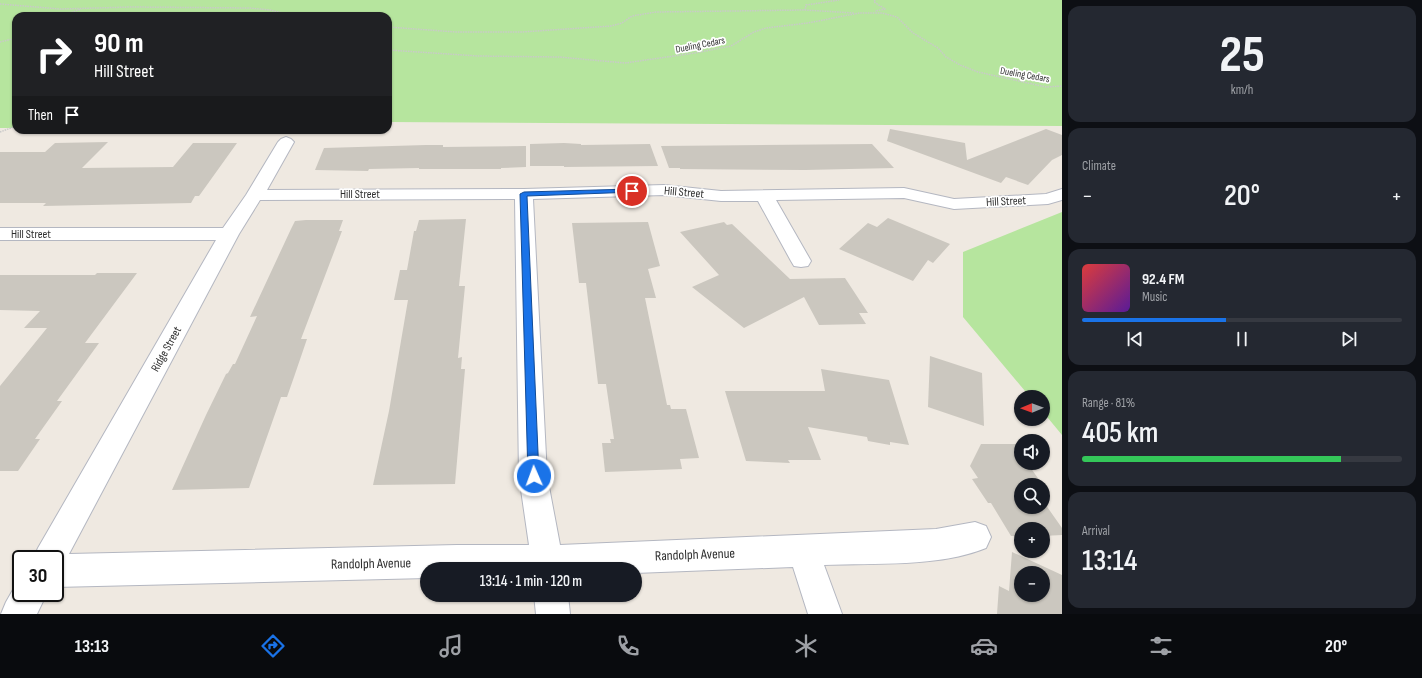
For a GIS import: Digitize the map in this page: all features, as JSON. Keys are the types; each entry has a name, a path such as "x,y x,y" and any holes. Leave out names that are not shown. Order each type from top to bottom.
{"street":[{"name":"Ridge Street","path":"54,550 229,234 255,195 286,142"},
{"name":"Hill Street","path":"255,195 524,194 664,190 721,196 904,193 954,204 1048,199 1062,194"},
{"path":"524,194 534,476 548,562"},
{"path":"764,195 801,261"},
{"name":"Hill Street","path":"0,234 229,234"},
{"name":"Randolph Avenue","path":"600,562 803,550 936,545 975,537"},
{"path":"803,550 825,614"},
{"name":"Randolph Avenue","path":"64,571 457,561 480,562"},
{"path":"18,614 25,602"},
{"path":"552,602 553,614"}],"path":[{"path":"805,10 806,5 839,0"},
{"path":"392,27 456,32 522,32 611,26 622,23 632,16 656,12 805,10 859,13 885,9 877,5 874,2 875,0"},
{"path":"0,4 83,9 131,7 216,7 250,8 277,12"},
{"path":"74,12 83,9"},
{"name":"Dueling Cedars","path":"392,50 478,56 559,58 625,63 695,53 731,46 754,32 766,28 808,23 859,13 882,13 897,17 913,33 938,48 946,57 960,65 978,72 1046,86 1062,86"},
{"path":"0,42 12,39"},
{"path":"0,132 12,128"}],"green space":[{"path":"0,0 1062,0 1062,126 392,122 392,12 12,12 12,128 0,128"},
{"path":"1062,212 1062,435 1050,420 1050,390 1024,390 963,317 963,252"}],"building":[{"path":"890,129 965,143 967,160 1046,129 1062,135 1062,155 1052,160 1028,185 1006,177 1001,183 887,141"},
{"path":"108,142 82,168 173,167 193,143 237,143 199,196 195,196 191,203 43,206 46,203 0,203 0,152 45,152 55,143"},
{"path":"564,143 581,145 650,144 658,166 530,166 530,144"},
{"path":"872,144 894,168 805,170 669,168 661,146"},
{"path":"443,145 443,147 526,146 526,167 501,169 369,169 368,171 315,170 324,148"},
{"path":"888,218 950,244 933,263 928,260 913,281 839,249 868,223 877,227"},
{"path":"466,219 459,286 465,286 458,358 462,357 461,369 465,369 455,484 373,485 389,411 408,300 394,300 400,270 407,270 414,231 416,231 419,220"},
{"path":"343,220 339,231 342,231 301,339 307,339 287,397 281,397 249,488 172,490 226,374 233,364 235,364 257,316 250,317 291,229 295,221"},
{"path":"648,222 660,266 648,269 656,298 645,298 667,405 670,405 671,409 686,409 699,458 680,459 682,469 605,472 602,443 611,443 610,439 614,439 606,384 598,384 586,283 579,283 572,223"},
{"path":"724,222 727,225 732,224 790,279 845,278 868,313 859,313 866,324 819,325 804,297 744,328 692,287 719,275 680,232"},
{"path":"97,273 137,273 85,343 99,343 57,401 62,401 35,439 40,439 18,471 0,471 0,386 47,328 24,328 40,311 0,310 0,275 95,275"},
{"path":"930,356 982,373 984,426 928,407"},
{"path":"821,369 889,380 909,445 890,442 890,445 868,441 867,437 808,427 821,460 788,460 790,463 746,461 725,391 825,391"},
{"path":"981,444 1014,444 1014,470 1032,470 1038,478 1014,478 1014,514 1050,514 1050,511 1062,528 1062,535 1050,536 1050,522 1014,522 1014,536 1011,536 991,503 988,503 972,479 978,478 970,466"},
{"path":"1012,552 1014,553 1014,558 1025,558 1042,566 1014,566 1014,602 1050,602 1050,569 1062,575 1062,614 997,614 999,586 1009,591"}],"route":[{"path":"534,476 528,341 524,194 632,191"}]}
